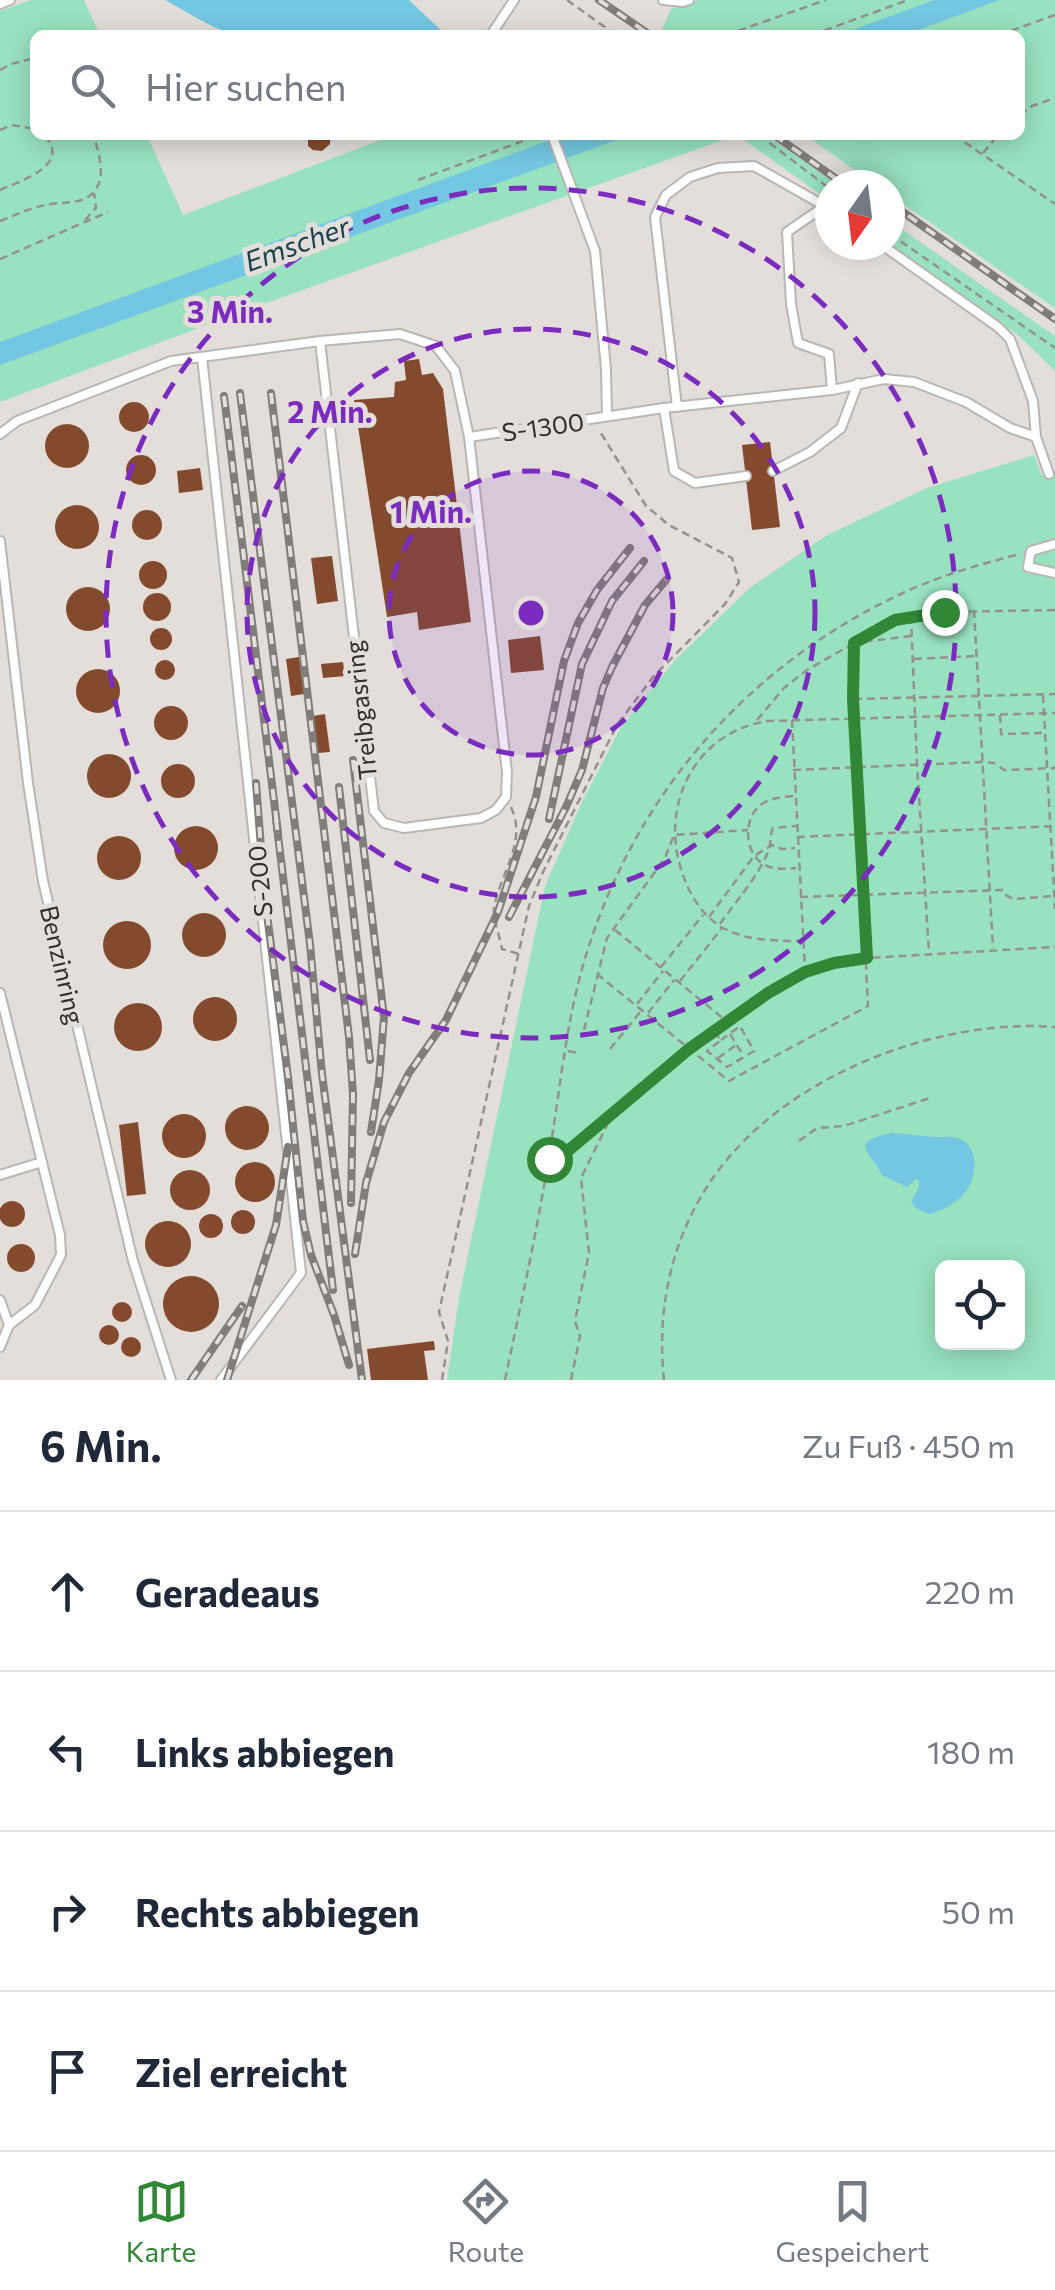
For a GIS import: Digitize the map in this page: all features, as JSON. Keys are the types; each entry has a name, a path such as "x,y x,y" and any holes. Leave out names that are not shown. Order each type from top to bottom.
{"lane":[{"path":"0,4 10,0"},
{"path":"495,30 514,0"},
{"path":"664,0 688,0"},
{"path":"554,140 595,251 606,369 606,416"},
{"path":"677,407 654,217 666,195 690,177 718,168 754,166 815,201"},
{"path":"815,215 787,232 791,304 798,343 829,354 832,390"},
{"path":"903,260 998,327 1010,340 1033,401 1036,437 1049,474"},
{"name":"S-1300","path":"0,434 18,421 171,361 400,334 436,346 455,371 469,437 664,408 832,390 884,379 914,382 966,402 1010,428 1036,437"},
{"name":"Treibgasring","path":"320,342 374,811 384,822 404,828 481,818 496,810 506,797"},
{"name":"S-200","path":"202,357 301,1273 221,1380"},
{"path":"774,471 810,452 842,428 858,384"},
{"path":"664,408 674,471 695,483 746,476"},
{"path":"469,437 508,772 506,797"},
{"name":"Benzinring","path":"0,541 42,882 132,1261 171,1380"},
{"path":"1055,544 1031,551 1028,567 1055,572"},
{"path":"0,993 60,1235 61,1255 35,1306 10,1325 0,1348"},
{"path":"0,1174 42,1162"},
{"path":"0,1300 10,1325"}],"path":[{"path":"567,0 609,30"},
{"path":"740,30 826,0"},
{"path":"826,30 908,0"},
{"path":"1012,30 1055,14"},
{"path":"0,70 30,59"},
{"path":"1025,111 1055,98"},
{"path":"0,130 12,125 30,127"},
{"path":"0,190 47,166 52,148 48,140"},
{"path":"0,221 42,206 84,199 93,192 100,184 101,160 95,140"},
{"path":"418,180 526,140"},
{"path":"765,140 815,178"},
{"path":"961,140 1055,204"},
{"path":"982,154 994,140"},
{"path":"79,225 96,208 93,192"},
{"path":"0,259 108,212"},
{"path":"905,244 1055,348"},
{"path":"442,1380 448,1341 438,1312 528,906 617,725 653,677 726,604 738,582 732,558 669,525 646,506 593,420"},
{"path":"506,1380 588,949 624,860 675,778 743,699 804,651 903,593 960,571 1031,551"},
{"path":"754,723 784,688 807,670 895,620 974,610 1055,610"},
{"path":"974,610 993,950"},
{"path":"912,616 929,954"},
{"path":"854,643 911,636"},
{"path":"597,974 729,1081 868,1006 853,699 854,643"},
{"path":"913,659 976,656"},
{"path":"853,699 1055,694"},
{"path":"1043,695 1055,909"},
{"path":"804,942 756,938 721,926 704,914 687,887 674,836 676,805 701,757 718,741 754,723 1055,712"},
{"path":"1000,714 1001,734 1045,733"},
{"path":"792,720 805,972"},
{"path":"793,770 982,762 994,762 1004,770 1055,768"},
{"path":"794,796 758,806 750,816 748,830 754,856 763,864 776,869 799,868"},
{"path":"506,797 516,817 517,839 493,913 502,949 519,954"},
{"path":"647,1014 721,926 763,864 772,846 773,828 796,826"},
{"path":"797,837 1053,826"},
{"path":"674,836 748,830"},
{"path":"584,1030 606,938 665,858 674,836"},
{"path":"708,917 754,856 772,846 797,848"},
{"path":"800,898 989,890 1002,890 1012,899 1055,896"},
{"path":"636,1005 704,914"},
{"path":"614,928 727,1021"},
{"path":"549,1159 557,1160 713,1031 805,972 867,958 1055,947"},
{"path":"610,1049 642,1010"},
{"path":"691,1050 707,1051 727,1067 754,1051 740,1026 707,1051"},
{"path":"664,1380 662,1322 677,1250 693,1212 718,1171 755,1131 800,1097 884,1054 964,1032 1055,1028"},
{"path":"713,1031 720,1040"},
{"path":"730,1034 744,1057"},
{"path":"716,1058 736,1045"},
{"path":"566,1050 578,1053"},
{"path":"798,1140 817,1128 844,1126 930,1098"},
{"path":"571,1380 580,1336 575,1321 590,1253 581,1178 613,1114"}],"green space":[{"path":"31,0 84,0 98,30 30,30 30,140 149,140 183,215 381,140 723,140 0,402 0,11"},
{"path":"699,0 1055,0 1055,308 905,205 905,170 855,170 812,140 1025,140 1025,30 662,30 671,9"},
{"path":"744,140 773,140 816,170 815,190"},
{"path":"905,231 1055,336 1055,371 1019,336 905,255"},
{"path":"1034,455 1042,476 1055,472 1055,1380 447,1380 459,1298 545,886 582,802 621,727 676,659 751,587 827,535 927,488"}],"water":[{"path":"165,0 409,0 441,30 224,30"},
{"path":"934,0 1000,0 918,30 853,30"},
{"name":"Emscher","path":"550,140 616,140 0,365 0,342"},
{"path":"893,1133 952,1137 965,1142 973,1155 974,1171 964,1194 930,1214 917,1209 911,1202 919,1180 907,1187 882,1175 866,1149 870,1140"}],"building":[{"path":"308,140 330,140 322,151 308,146"},
{"path":"419,359 422,375 433,373 443,389 471,622 419,630 417,612 387,617 354,400 394,397 395,382 406,380 404,361"},
{"path":"134,402 145,406 149,417 145,428 134,432 123,428 119,417 123,406"},
{"path":"67,424 83,430 89,446 83,462 67,468 51,462 45,446 51,430"},
{"path":"770,442 780,527 752,530 742,445"},
{"path":"141,455 152,459 156,470 152,481 141,485 130,481 126,470 130,459"},
{"path":"200,468 203,490 179,493 177,471"},
{"path":"77,505 93,511 99,527 93,543 77,549 61,543 55,527 61,511"},
{"path":"147,510 158,514 162,525 158,536 147,540 136,536 132,525 136,514"},
{"path":"332,556 338,601 317,604 311,558"},
{"path":"153,561 163,565 167,575 163,585 153,589 143,585 139,575 143,565"},
{"path":"88,587 104,593 110,609 104,625 88,631 72,625 66,609 72,593"},
{"path":"157,593 167,597 171,607 167,617 157,621 147,617 143,607 147,597"},
{"path":"161,628 172,639 161,650 150,639"},
{"path":"540,636 544,670 511,673 508,640"},
{"path":"299,657 304,694 291,696 286,659"},
{"path":"161,660 169,660 175,670 169,680 161,680 155,674 155,666"},
{"path":"343,662 345,676 323,678 321,664"},
{"path":"98,669 114,675 120,691 114,707 98,713 82,707 76,691 82,675"},
{"path":"171,706 183,711 188,723 183,735 171,740 159,735 154,723 159,711"},
{"path":"325,714 330,752 318,753 313,716"},
{"path":"109,754 125,760 131,776 125,792 109,798 93,792 87,776 93,760"},
{"path":"178,764 190,769 195,781 190,793 178,798 166,793 161,781 166,769"},
{"path":"196,826 212,832 218,848 212,864 196,870 180,864 174,848 180,832"},
{"path":"119,836 135,842 141,858 135,874 119,880 103,874 97,858 103,842"},
{"path":"204,913 220,919 226,935 220,951 204,957 188,951 182,935 188,919"},
{"path":"127,921 144,928 151,945 144,962 127,969 110,962 103,945 110,928"},
{"path":"215,997 231,1003 237,1019 231,1035 215,1041 199,1035 193,1019 199,1003"},
{"path":"138,1003 155,1010 162,1027 155,1044 138,1051 121,1044 114,1027 121,1010"},
{"path":"247,1106 263,1112 269,1128 263,1144 247,1150 231,1144 225,1128 231,1112"},
{"path":"184,1114 200,1120 206,1136 200,1152 184,1158 168,1152 162,1136 168,1120"},
{"path":"138,1122 146,1194 127,1196 119,1125"},
{"path":"255,1162 269,1168 275,1182 269,1196 255,1202 241,1196 235,1182 241,1168"},
{"path":"190,1170 204,1176 210,1190 204,1204 190,1210 176,1204 170,1190 176,1176"},
{"path":"12,1201 21,1205 25,1214 21,1223 12,1227 3,1223 -1,1214 3,1205"},
{"path":"243,1210 255,1222 243,1234 231,1222"},
{"path":"211,1214 223,1226 211,1238 199,1226"},
{"path":"168,1221 184,1228 191,1244 184,1260 168,1267 152,1260 145,1244 152,1228"},
{"path":"21,1244 31,1248 35,1258 31,1268 21,1272 11,1268 7,1258 11,1248"},
{"path":"191,1276 211,1284 219,1304 211,1324 191,1332 171,1324 163,1304 171,1284"},
{"path":"118,1302 126,1302 132,1312 126,1322 118,1322 112,1316 112,1308"},
{"path":"105,1325 113,1325 119,1335 113,1345 105,1345 99,1339 99,1331"},
{"path":"127,1337 135,1337 141,1347 135,1357 127,1357 121,1351 121,1343"},
{"path":"434,1341 435,1350 424,1351 428,1380 371,1380 367,1349"}],"railway":[{"path":"599,0 643,30"},
{"path":"781,140 824,170"},
{"path":"905,214 1055,319"},
{"path":"240,393 362,1380"},
{"path":"271,393 349,1037 353,1094 351,1203"},
{"path":"224,396 278,833"},
{"path":"355,1254 366,1183 384,1122 409,1073 446,1020 498,912 536,797 564,661 578,623 597,590 630,548"},
{"path":"549,819 582,664 612,601 644,561"},
{"path":"509,917 582,770 612,667 645,605 666,580"},
{"path":"353,760 384,1017 371,1132"},
{"path":"256,783 265,899 303,1221 349,1365"},
{"path":"339,787 370,1060"},
{"path":"276,819 333,1290"},
{"path":"227,1380 276,1225 288,1147"},
{"path":"191,1380 242,1306"}],"route":[{"path":"549,1159 557,1160 689,1049 768,993 805,972 867,958 853,699 854,643 895,620 944,612"}]}
